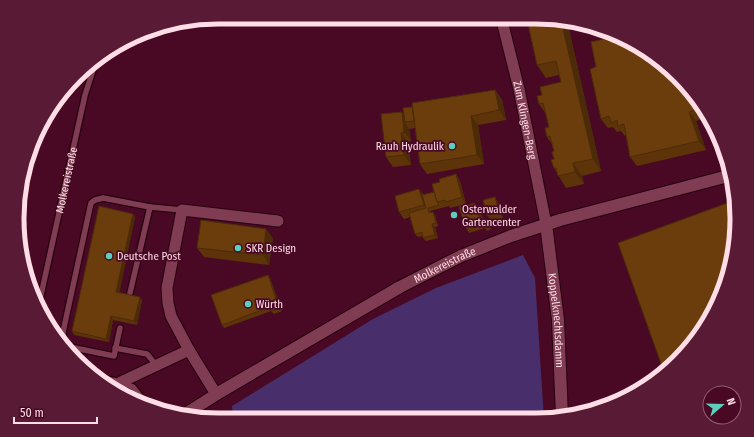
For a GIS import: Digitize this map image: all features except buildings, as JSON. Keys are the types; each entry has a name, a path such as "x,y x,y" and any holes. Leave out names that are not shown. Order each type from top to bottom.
{"street":[{"name":"Zum Klingen-Berg","path":"503,24 520,89 546,224"},
{"name":"Molkereistraße","path":"191,411 216,394 413,280 461,256 546,224 725,177"},
{"path":"216,394 189,350 171,316 168,303 167,288 182,210 278,221"},
{"name":"Koppelknechtsdamm","path":"546,224 558,320 562,411"},
{"path":"121,382 189,350"}],"lane":[{"name":"Molkereistraße","path":"41,297 85,95 93,69"},
{"path":"64,336 63,332 91,203 95,200 103,198 150,207 182,210"},
{"path":"130,293 150,207"},
{"path":"74,349 114,356 120,328"},
{"path":"115,348 147,354 156,365"},
{"path":"110,380 121,382 133,387 141,397"}],"shaded area":[{"path":"523,255 535,278 544,413 232,413 232,406 373,319 436,288"}],"place":[{"name":"Rauh Hydraulik","path":"452,146"},
{"name":"Osterwalder Gartencenter","path":"454,215"},
{"name":"SKR Design","path":"238,248"},
{"name":"Deutsche Post","path":"109,256"},
{"name":"Würth","path":"248,304"}]}
